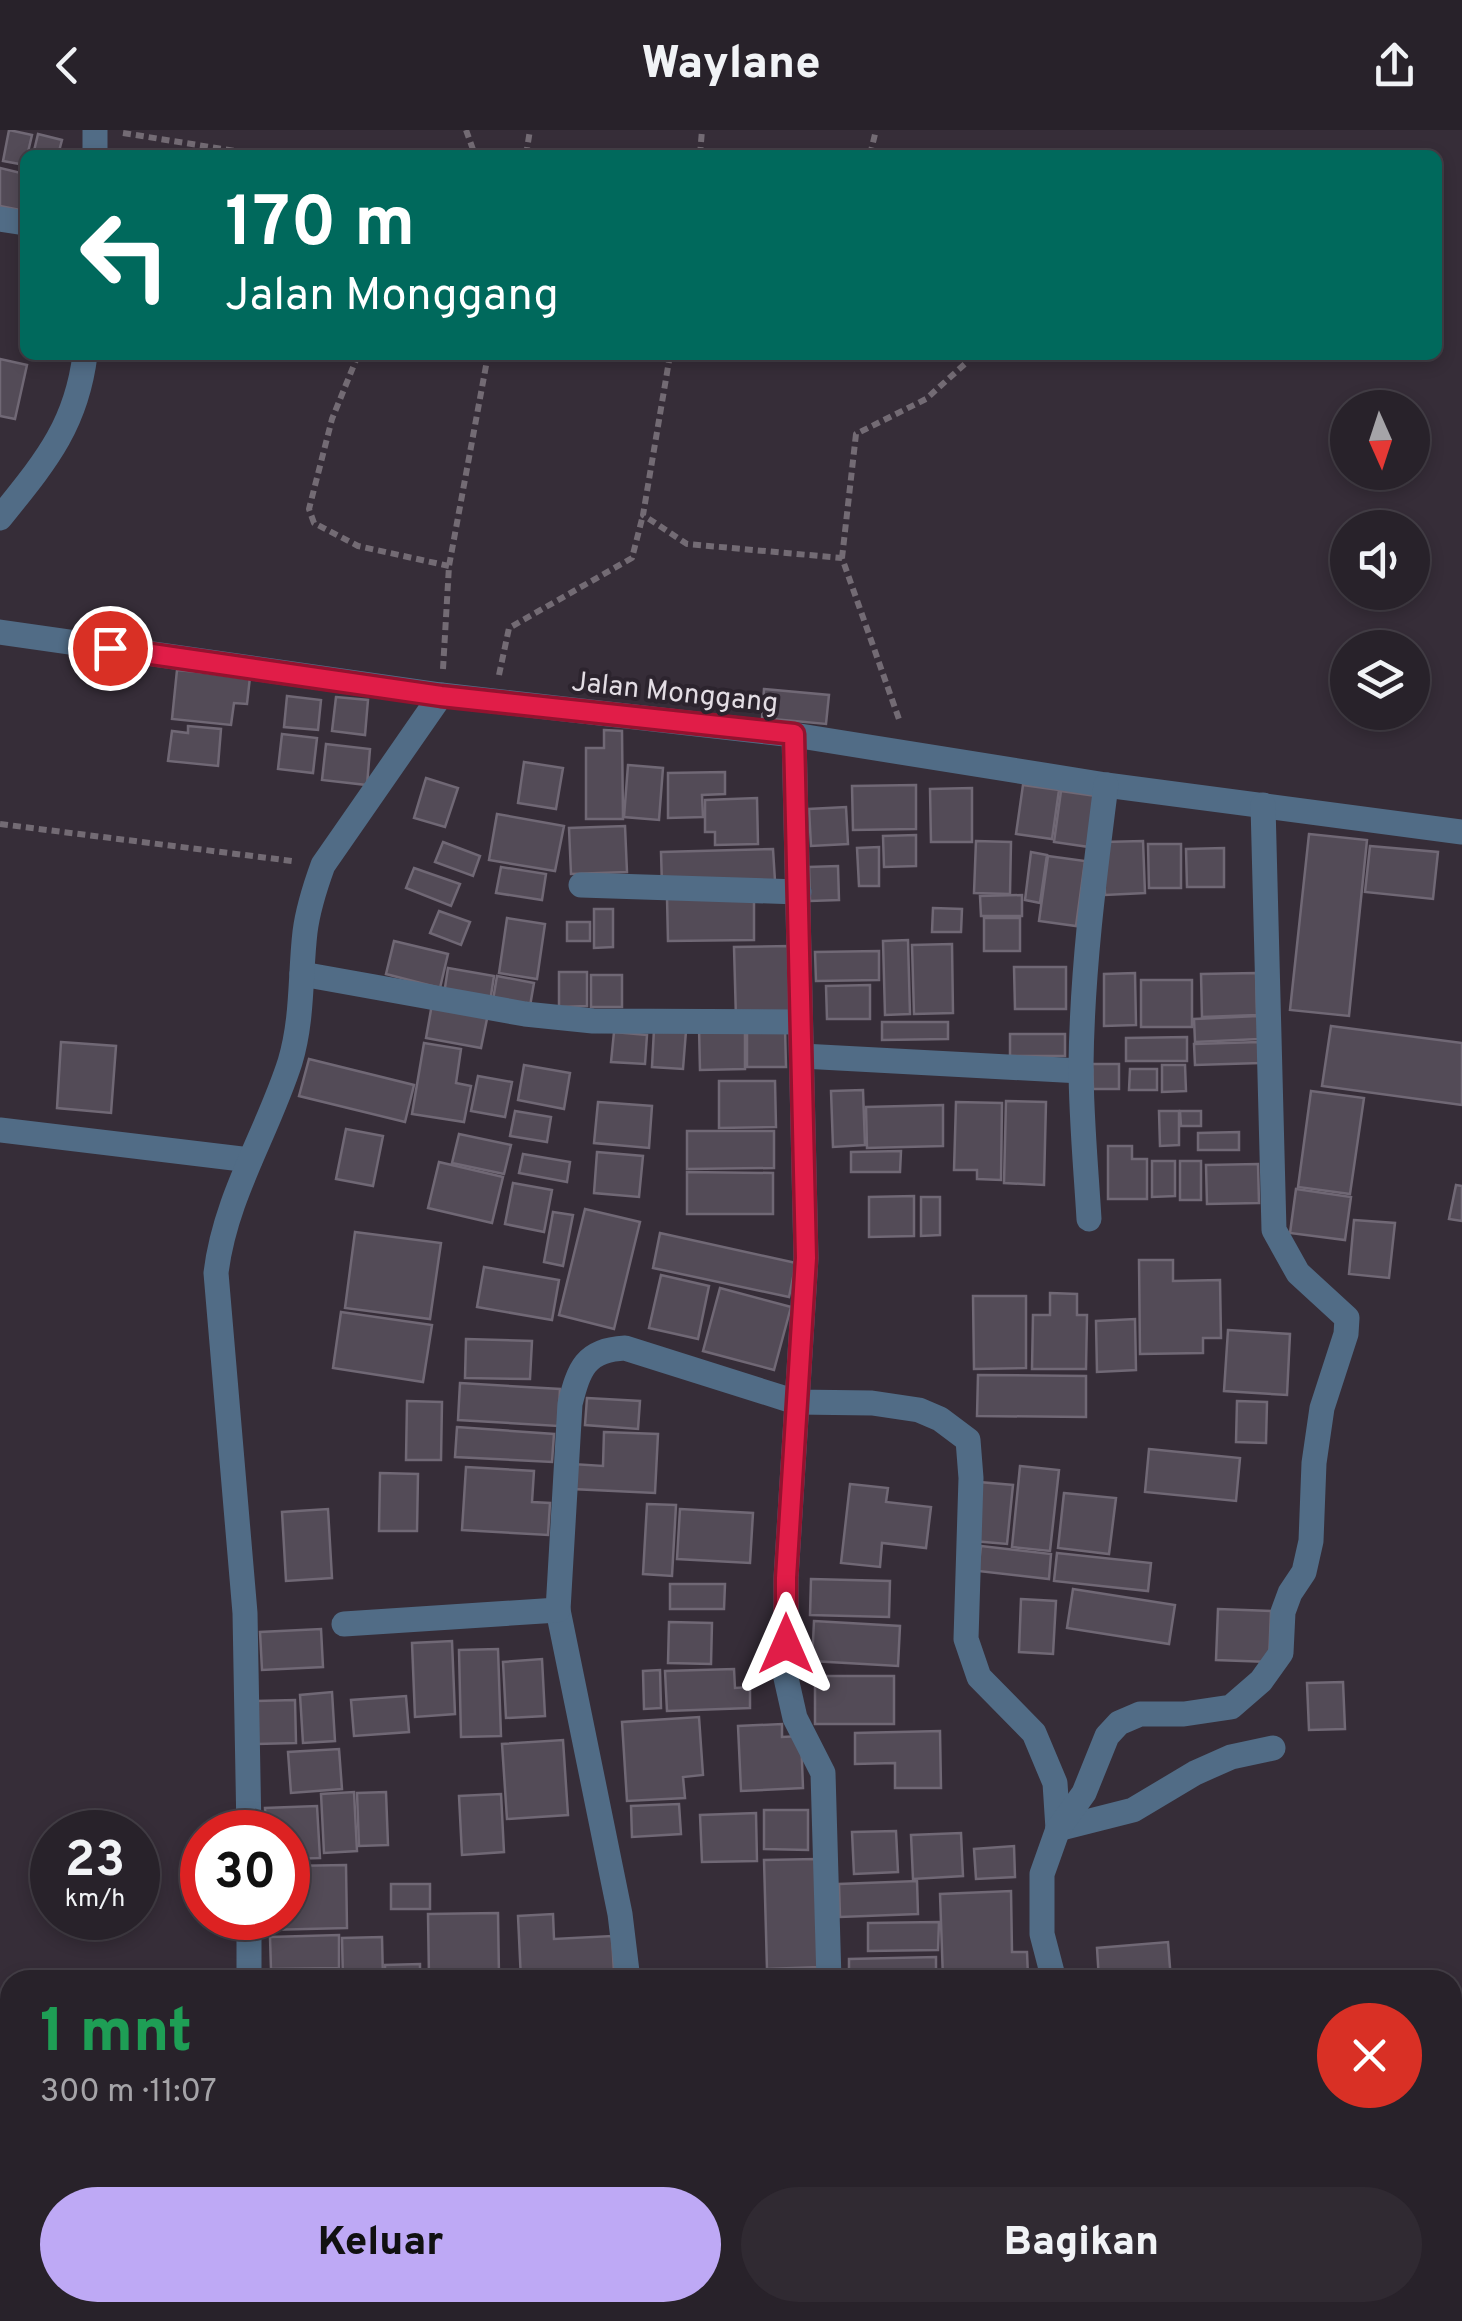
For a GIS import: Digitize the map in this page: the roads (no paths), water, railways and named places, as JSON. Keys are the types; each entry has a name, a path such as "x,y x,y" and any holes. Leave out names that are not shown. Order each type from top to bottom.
{"street":[{"path":"0,518 51,454 66,428 76,403 84,360"},
{"name":"Jalan Monggang","path":"0,632 441,696 794,734 1106,785 1462,832"},
{"path":"249,1810 245,1613 216,1273 220,1238 290,1062 300,1015 306,929 323,865 441,696"},
{"path":"794,734 806,1258 786,1578 786,1678 796,1718 823,1773 829,1970"},
{"path":"1089,1219 1081,1072 1090,912 1106,785"},
{"path":"1051,1970 1042,1934 1040,1897 1048,1853 1058,1829 1084,1793 1107,1736 1119,1723 1140,1714 1184,1714 1231,1707 1261,1681 1281,1653 1283,1612 1308,1559 1316,1438 1348,1318 1298,1272 1274,1230 1263,805"},
{"path":"581,885 799,892"},
{"path":"302,974 525,1014 593,1022 800,1022"},
{"path":"802,1056 1081,1072"},
{"path":"0,1130 250,1160"},
{"path":"627,1970 620,1914 558,1610 568,1422 574,1390 588,1360 600,1352 625,1348 796,1402 872,1403 920,1410 968,1440 971,1478 966,1640 979,1678 1034,1733 1055,1783 1058,1829"},
{"path":"344,1624 558,1610"},
{"path":"1058,1829 1133,1810 1195,1773 1231,1757 1272,1748"},
{"path":"249,1940 249,1970"}]}
